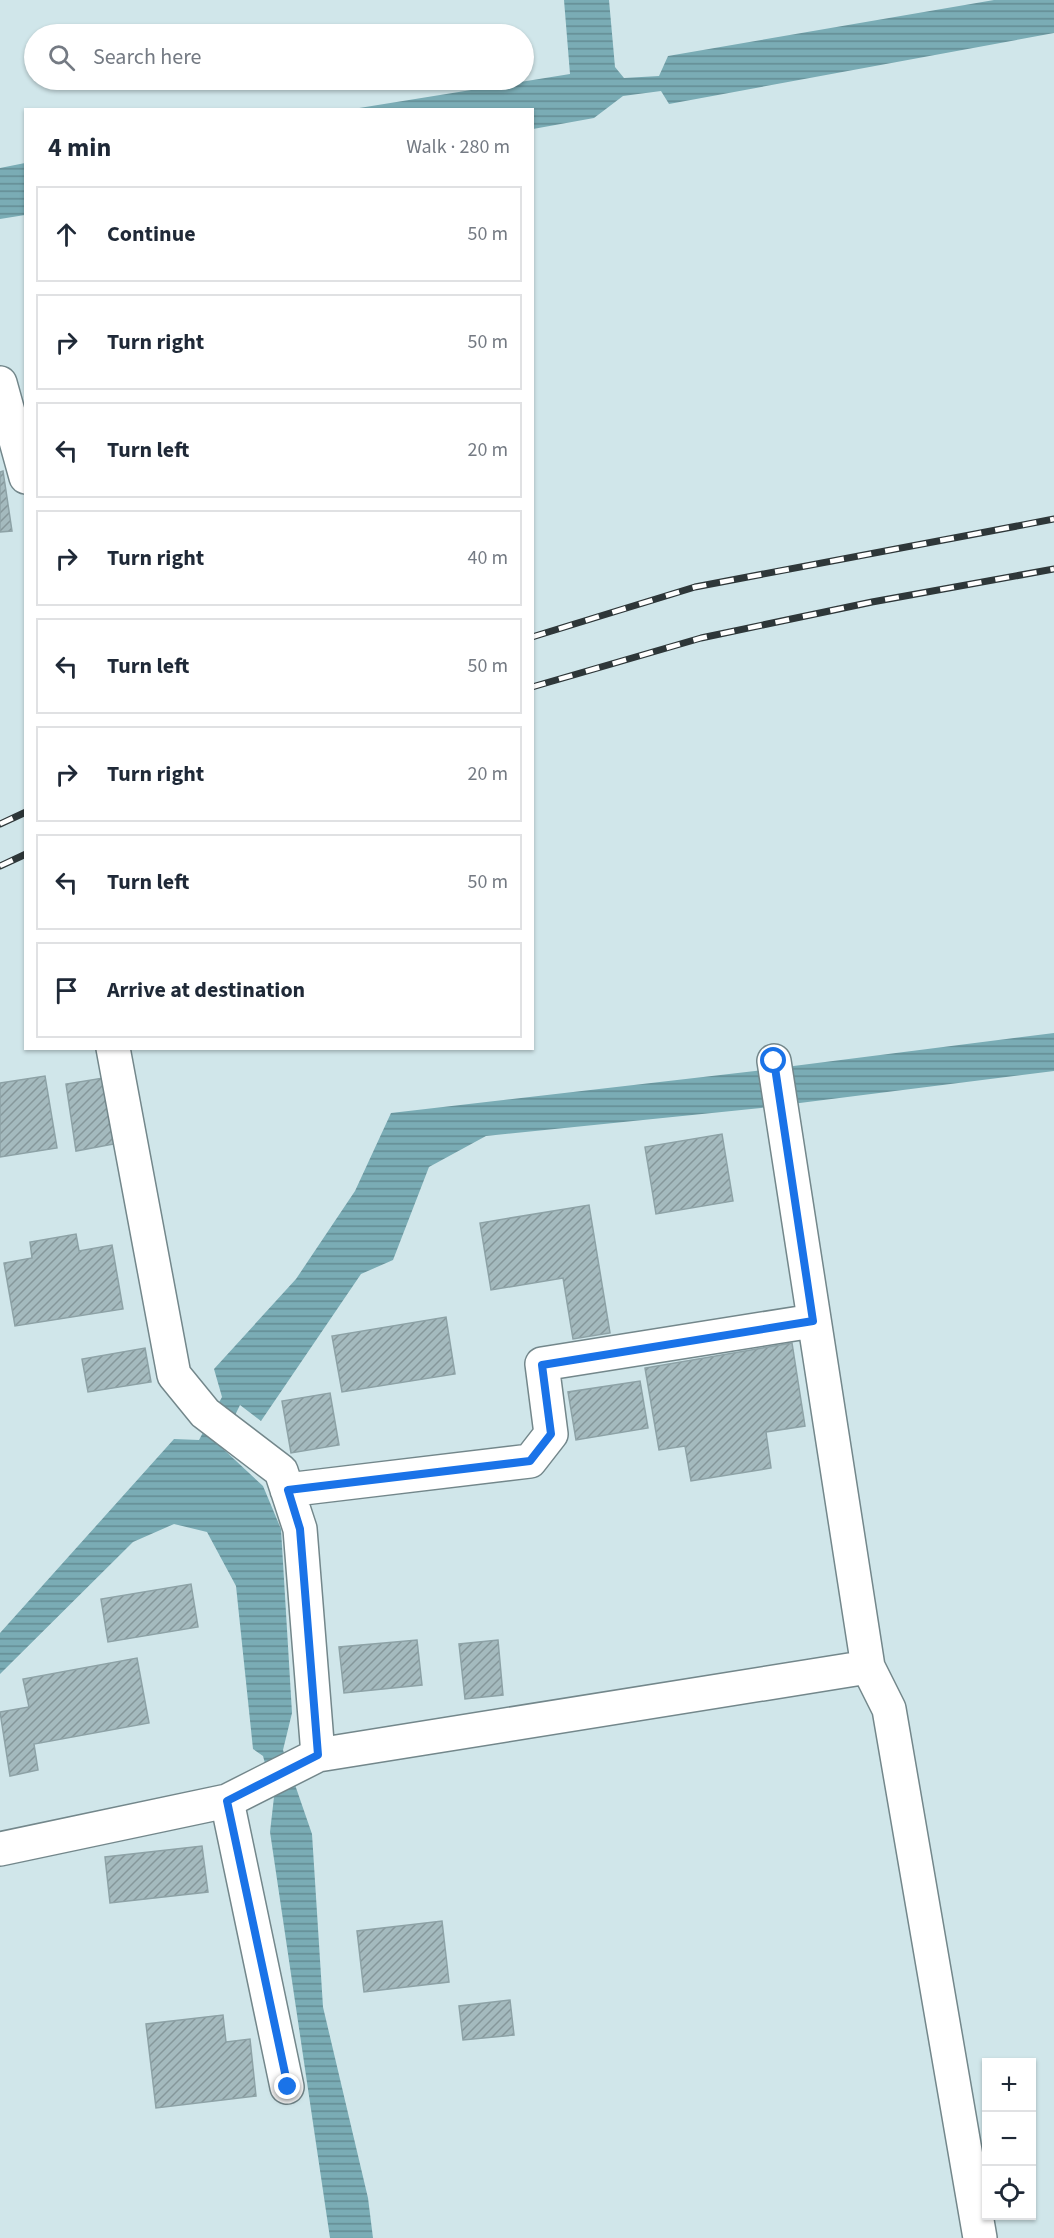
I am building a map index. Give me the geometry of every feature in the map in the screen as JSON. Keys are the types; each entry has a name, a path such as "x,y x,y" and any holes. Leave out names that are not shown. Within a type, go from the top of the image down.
{"street":[{"path":"0,383 24,470"},
{"path":"112,1050 174,1376 205,1413 281,1471 300,1529 310,1759"},
{"path":"774,1061 868,1667 889,1709 980,2238"},
{"path":"288,1490 530,1461 551,1434 542,1365 813,1321"},
{"path":"0,1849 240,1795 310,1759 868,1667"},
{"path":"240,1795 288,2087"}],"water":[{"path":"564,0 609,0 615,67 624,78 659,76 668,56 994,0 1054,0 1054,33 669,104 661,91 623,96 594,118 534,129 534,108 359,108 471,90 534,90 534,80 570,74"},
{"path":"24,163 24,215 0,219 0,168"},
{"path":"1054,1033 1054,1071 761,1108 486,1136 429,1167 393,1260 361,1274 261,1421 240,1405 220,1446 263,1486 281,1529 292,1713 283,1750 312,1834 323,2007 368,2198 373,2238 330,2238 270,1832 274,1797 263,1756 253,1749 236,1586 207,1532 174,1524 133,1542 0,1674 0,1633 174,1439 199,1440 222,1397 214,1369 296,1279 355,1191 391,1113 755,1071"}],"building":[{"path":"3,471 12,531 0,532 0,472"},
{"path":"45,1076 57,1148 0,1157 0,1083"},
{"path":"103,1078 114,1144 76,1151 66,1084"},
{"path":"722,1134 733,1201 656,1214 645,1147"},
{"path":"589,1205 610,1333 573,1339 563,1278 491,1290 480,1223"},
{"path":"76,1234 79,1251 112,1245 123,1309 15,1326 4,1263 32,1258 30,1242"},
{"path":"446,1317 455,1374 342,1392 332,1336"},
{"path":"792,1343 805,1426 766,1432 771,1468 691,1481 685,1446 659,1450 645,1368"},
{"path":"145,1348 151,1382 88,1392 82,1359"},
{"path":"640,1381 648,1428 576,1440 568,1392"},
{"path":"330,1393 339,1445 291,1453 282,1401"},
{"path":"191,1584 198,1627 108,1642 101,1599"},
{"path":"417,1640 422,1685 344,1693 339,1647"},
{"path":"498,1640 503,1695 465,1699 459,1644"},
{"path":"137,1658 149,1723 34,1744 38,1770 10,1776 0,1712 29,1707 23,1679"},
{"path":"202,1846 208,1892 110,1903 105,1857"},
{"path":"442,1921 449,1982 364,1992 357,1931"},
{"path":"510,2000 514,2035 463,2040 459,2006"},
{"path":"223,2015 226,2042 250,2039 256,2096 156,2108 146,2024"}],"railway":[{"path":"534,636 695,587 1054,519"},
{"path":"534,686 701,638 872,602 1054,569"},
{"path":"0,824 24,813"},
{"path":"0,866 24,855"}],"route":[{"path":"288,2087 227,1801 318,1755 300,1529 288,1490 530,1461 551,1434 542,1365 813,1321 774,1061"}]}
